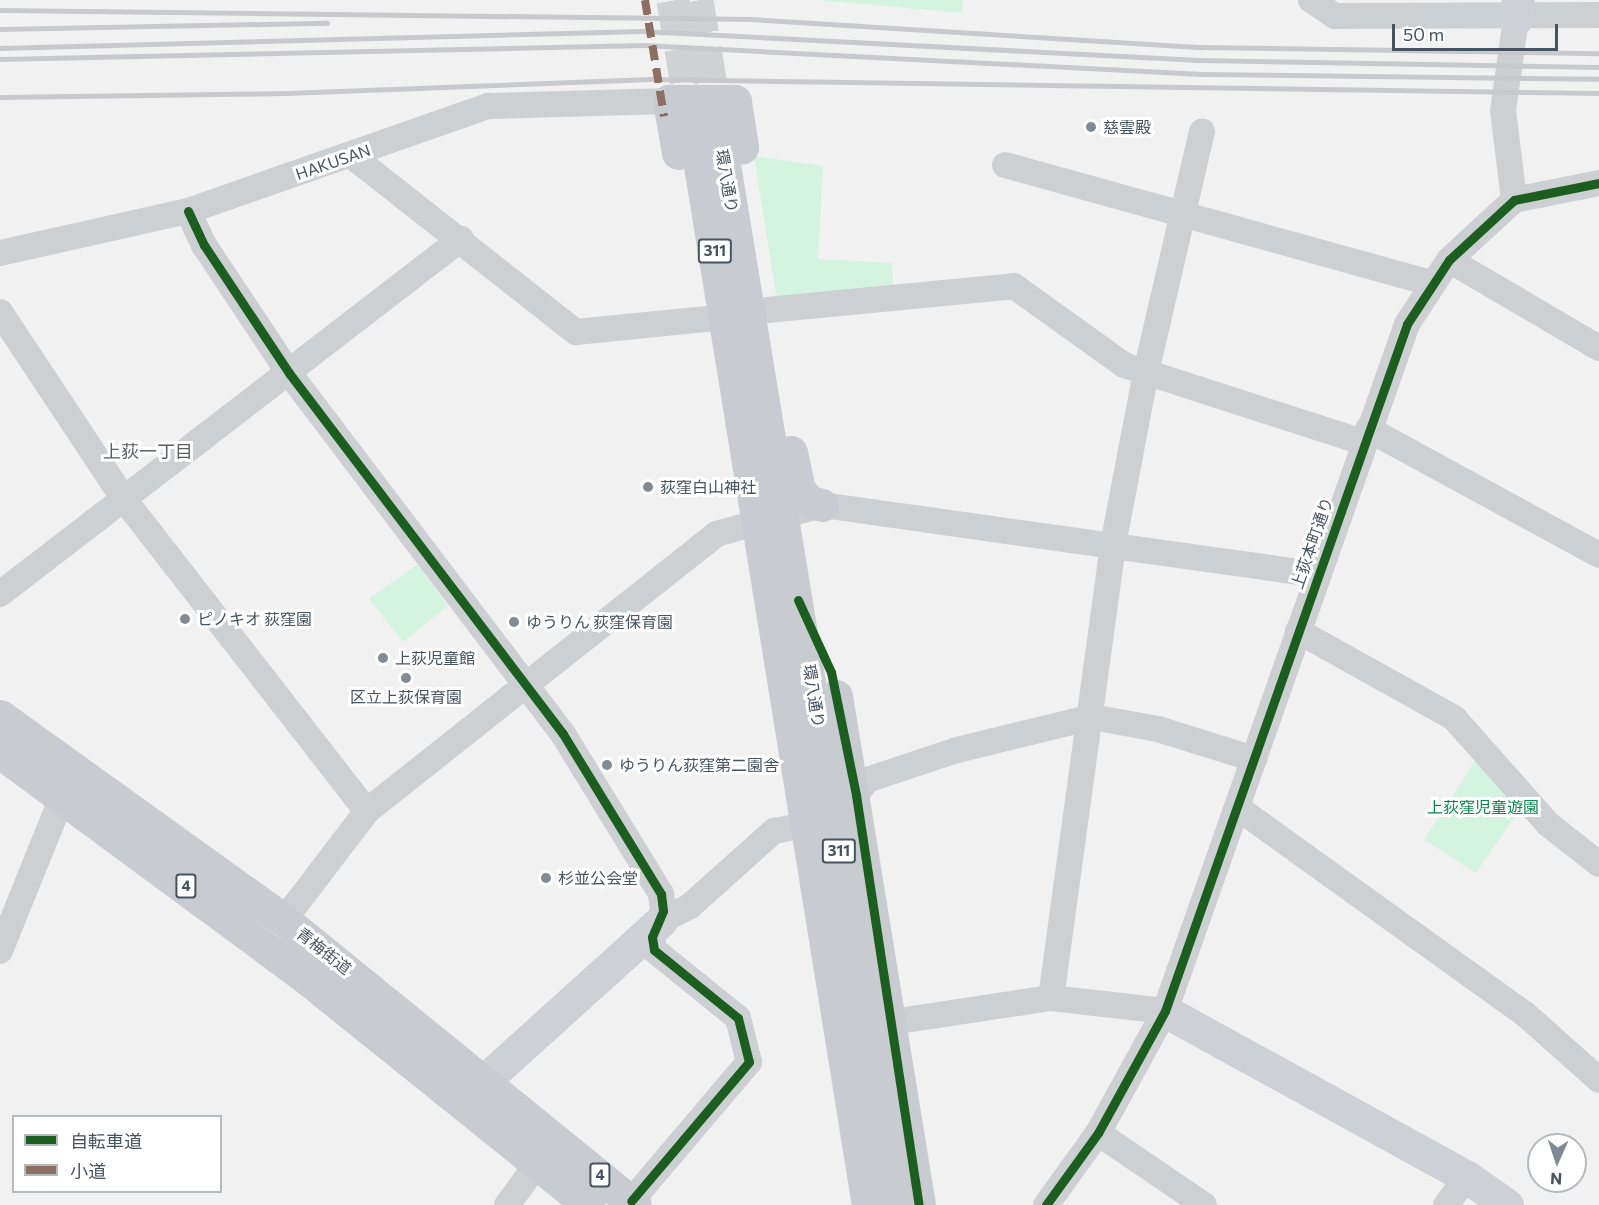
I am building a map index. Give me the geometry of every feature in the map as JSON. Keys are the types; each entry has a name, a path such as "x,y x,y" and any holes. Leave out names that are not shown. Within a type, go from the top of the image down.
{"main road":[{"path":"771,517 737,491 707,319 693,111 735,101 795,477 804,497 822,505"},
{"name":"環八通り","path":"693,111 771,517 791,725 868,1205"},
{"name":"環八通り","path":"771,517 798,600 894,1205"},
{"name":"311","path":"798,600 831,672 856,795 919,1205"},
{"name":"青梅街道","path":"0,716 284,920 486,1079 633,1203"},
{"name":"311","path":"791,725 781,776 846,1205"},
{"name":"青梅街道","path":"0,752 65,798 446,1089 589,1205"}],"street":[{"path":"1311,0 1335,16 1517,9 1599,15"},
{"path":"1517,9 1503,111 1514,200 1599,183"},
{"name":"HAKUSAN","path":"0,253 188,211 352,156 488,106 693,111"},
{"path":"1051,998 1092,717 1113,545 1146,372 1202,131"},
{"path":"352,156 576,332 707,319"},
{"path":"1005,165 1182,216 1431,283"},
{"name":"上荻本町通り","path":"1046,1205 1098,1133 1165,1011 1407,324 1431,283 1449,260 1514,200"},
{"path":"188,211 204,245 289,373 528,681 661,894 661,921 652,938 654,950 738,1018 749,1062 633,1203"},
{"path":"0,594 461,240"},
{"path":"1449,260 1599,348"},
{"path":"767,310 1014,286 1124,364 1366,436 1599,555"},
{"path":"0,312 123,498 367,811"},
{"path":"284,920 367,811 716,534 771,517 822,505 1317,575"},
{"path":"1298,631 1454,718 1548,824 1599,864"},
{"path":"856,795 867,780 1092,717 1158,729 1254,759"},
{"path":"0,951 65,798 67,775 59,758"},
{"path":"1238,808 1525,1014 1599,1080"},
{"path":"446,1089 468,1089 486,1079 661,921 690,906 774,831 789,828"},
{"path":"892,1022 1051,998 1165,1011 1467,1177 1507,1205"},
{"path":"1098,1133 1204,1205"},
{"path":"507,1205 538,1163"},
{"path":"1446,1205 1467,1177"}],"green space":[{"path":"818,0 963,0 962,13"},
{"path":"754,156 823,166 818,259 892,263 893,290 777,300"},
{"path":"418,564 448,606 403,642 369,599"},
{"name":"上荻窪児童遊園","path":"1480,753 1522,806 1476,873 1424,840"}],"tunnel":[{"path":"673,0 692,116"},
{"path":"697,0 716,116"}],"railway":[{"path":"0,10 751,19 1201,47 1599,53"},
{"path":"0,29 327,23"},
{"path":"0,48 642,31 1198,60 1599,67"},
{"path":"0,59 644,45 1201,74 1599,79"},
{"path":"0,97 287,93 651,79 1599,93"}],"marked path":[{"path":"645,0 664,116"}],"cycle path":[{"path":"1046,1205 1098,1133 1165,1011 1407,324 1449,260 1514,200 1599,183"},
{"path":"188,211 204,245 289,373 563,734 661,894 663,911 652,937 654,950 738,1018 749,1062 631,1201"},
{"path":"798,600 831,672 856,795 919,1205"}],"place":[{"name":"慈雲殿","path":"1091,127"},
{"name":"荻窪白山神社","path":"648,487"},
{"name":"ピノキオ 荻窪園","path":"185,619"},
{"name":"ゆうりん 荻窪保育園","path":"514,622"},
{"name":"上荻児童館","path":"383,658"},
{"name":"区立上荻保育園","path":"406,678"},
{"name":"ゆうりん荻窪第二園舎","path":"607,765"},
{"name":"杉並公会堂","path":"546,878"}],"district":[{"name":"上荻一丁目","path":"148,451"}]}
